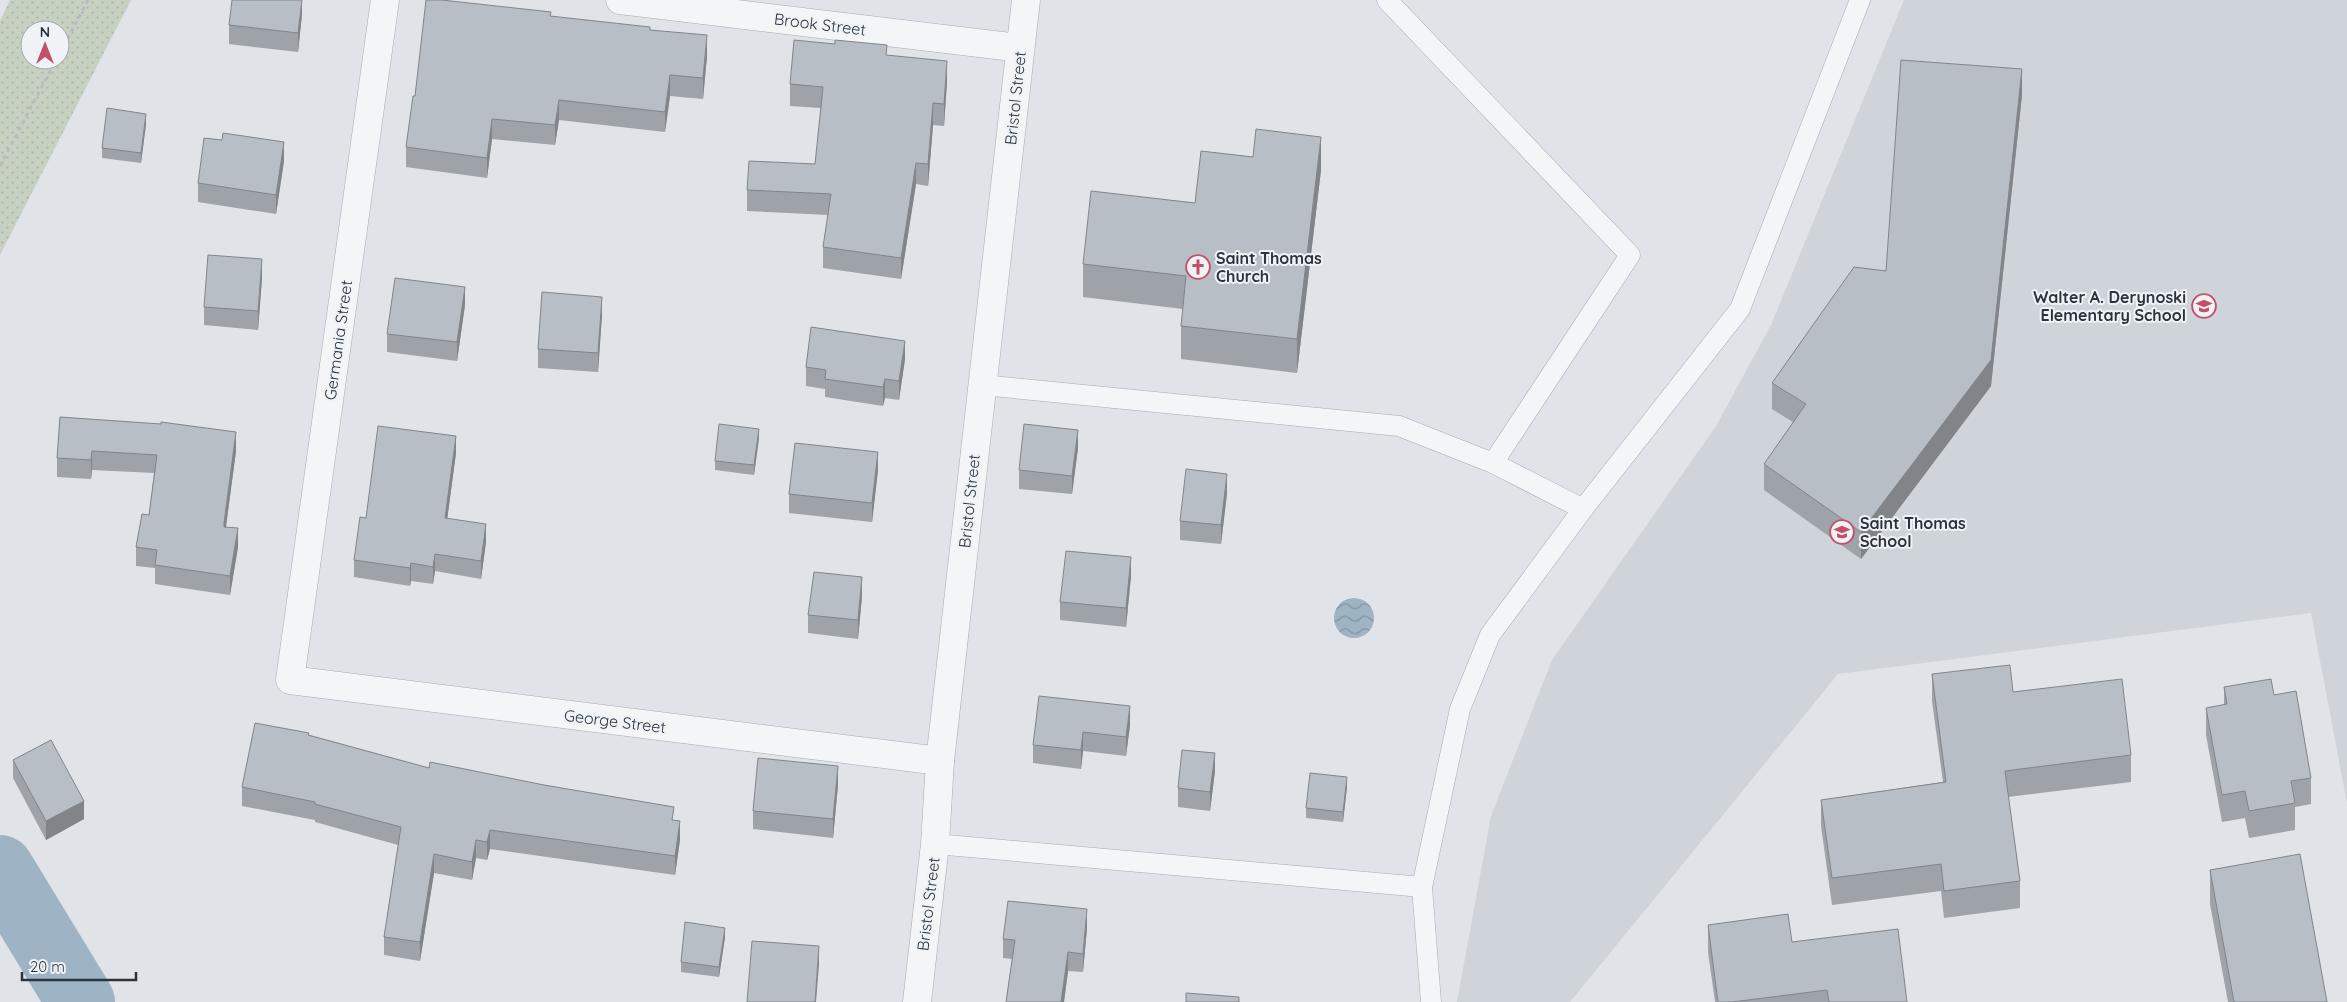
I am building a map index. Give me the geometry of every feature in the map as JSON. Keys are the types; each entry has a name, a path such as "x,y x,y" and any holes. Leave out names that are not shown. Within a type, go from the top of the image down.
{"street":[{"name":"Germania Street","path":"290,680 386,0"},
{"name":"Brook Street","path":"620,0 1020,48"},
{"name":"Bristol Street","path":"917,1002 935,844 940,761 1026,0"},
{"name":"George Street","path":"290,680 940,761"}],"lane":[{"path":"1387,0 1630,255 1493,463"},
{"path":"1431,1002 1422,887 1460,709 1490,635 1583,509 1740,309 1860,0"},
{"path":"982,385 1399,426 1493,463 1583,509"},
{"path":"935,844 1422,887"}],"path":[{"path":"70,34 88,0"},
{"path":"0,166 51,70"}],"shaded area":[{"name":"Saint Thomas School","path":"1904,0 2347,0 2347,803 2311,613 1838,674 1570,1002 1457,1002 1491,816 1552,660 1716,426 1771,325"}],"green space":[{"path":"10,0 131,0 0,255 0,21"}],"water":[{"path":"1358,598 1365,601 1371,607 1374,618 1373,626 1365,635 1358,638 1350,638 1343,635 1335,626 1334,614 1337,607 1346,599"}],"building":[{"path":"232,0 302,0 298,33 229,25"},
{"path":"426,0 442,0 551,12 550,16 650,27 650,30 707,35 703,78 670,75 665,112 559,100 555,125 492,119 487,158 406,147 413,96 415,96"},
{"path":"794,40 835,44 835,40 887,45 886,55 947,61 944,104 933,103 928,164 916,163 901,258 823,247 831,194 747,190 749,161 815,164 823,87 790,84"},
{"path":"1901,60 2022,69 1991,360 1861,532 1764,464 1806,404 1772,383 1854,267 1886,271"},
{"path":"107,108 146,114 141,153 102,148"},
{"name":"Saint Thomas Church","path":"1256,129 1321,137 1297,339 1181,326 1186,276 1083,264 1091,191 1195,203 1201,151 1253,157"},
{"path":"223,133 284,142 276,195 198,183 204,138 222,140"},
{"path":"208,255 262,259 258,311 204,307"},
{"path":"395,278 465,287 457,342 387,334"},
{"path":"542,292 602,297 598,353 538,349"},
{"path":"811,327 905,341 899,381 885,379 883,387 825,379 826,370 806,367"},
{"path":"60,417 161,424 161,422 236,432 224,523 224,527 238,528 230,576 155,565 157,550 136,547 142,514 149,515 157,455 92,451 91,460 57,458"},
{"path":"719,424 759,429 754,465 715,461"},
{"path":"1024,424 1078,430 1072,476 1019,470"},
{"path":"378,426 456,436 445,518 486,524 481,561 435,554 433,567 411,563 410,568 354,560 360,517 366,518"},
{"path":"795,443 878,452 872,503 789,494"},
{"path":"1186,469 1227,474 1221,525 1180,521"},
{"path":"1066,551 1131,557 1126,608 1060,602"},
{"path":"814,572 862,577 858,620 808,615"},
{"path":"2010,665 2013,692 2122,679 2131,755 2005,771 2020,881 1944,891 1941,864 1832,878 1821,800 1946,782 1932,674"},
{"path":"2271,679 2274,695 2296,691 2311,778 2291,781 2295,803 2249,811 2245,791 2222,795 2206,708 2227,704 2224,687"},
{"path":"1039,696 1130,706 1126,737 1083,732 1081,750 1033,745"},
{"path":"255,723 309,733 308,735 429,768 430,762 544,785 674,807 672,820 680,821 675,856 490,830 487,842 476,840 472,862 434,854 420,942 384,937 401,827 315,804 315,802 242,787"},
{"path":"51,740 84,801 46,821 13,760"},
{"path":"1182,750 1215,753 1210,792 1178,788"},
{"path":"758,758 838,766 833,819 753,811"},
{"path":"1310,773 1347,777 1343,812 1306,808"},
{"path":"2300,854 2327,1002 2234,1002 2210,870"},
{"path":"1008,901 1087,909 1083,954 1068,952 1061,1002 1006,1002 1015,940 1003,939"},
{"path":"1788,914 1792,942 1898,929 1907,1002 1829,1002 1827,990 1732,1002 1718,1002 1708,925"},
{"path":"685,922 725,928 719,967 681,962"},
{"path":"752,941 819,946 815,1002 747,1002"},
{"path":"1186,993 1239,997 1239,1002 1186,1002"}],"waterway":[{"path":"0,869 81,1002"}],"place":[{"name":"Saint Thomas Church","path":"1198,267"},
{"name":"Walter A. Derynoski Elementary School","path":"2204,306"},
{"name":"Saint Thomas School","path":"1842,532"}]}
